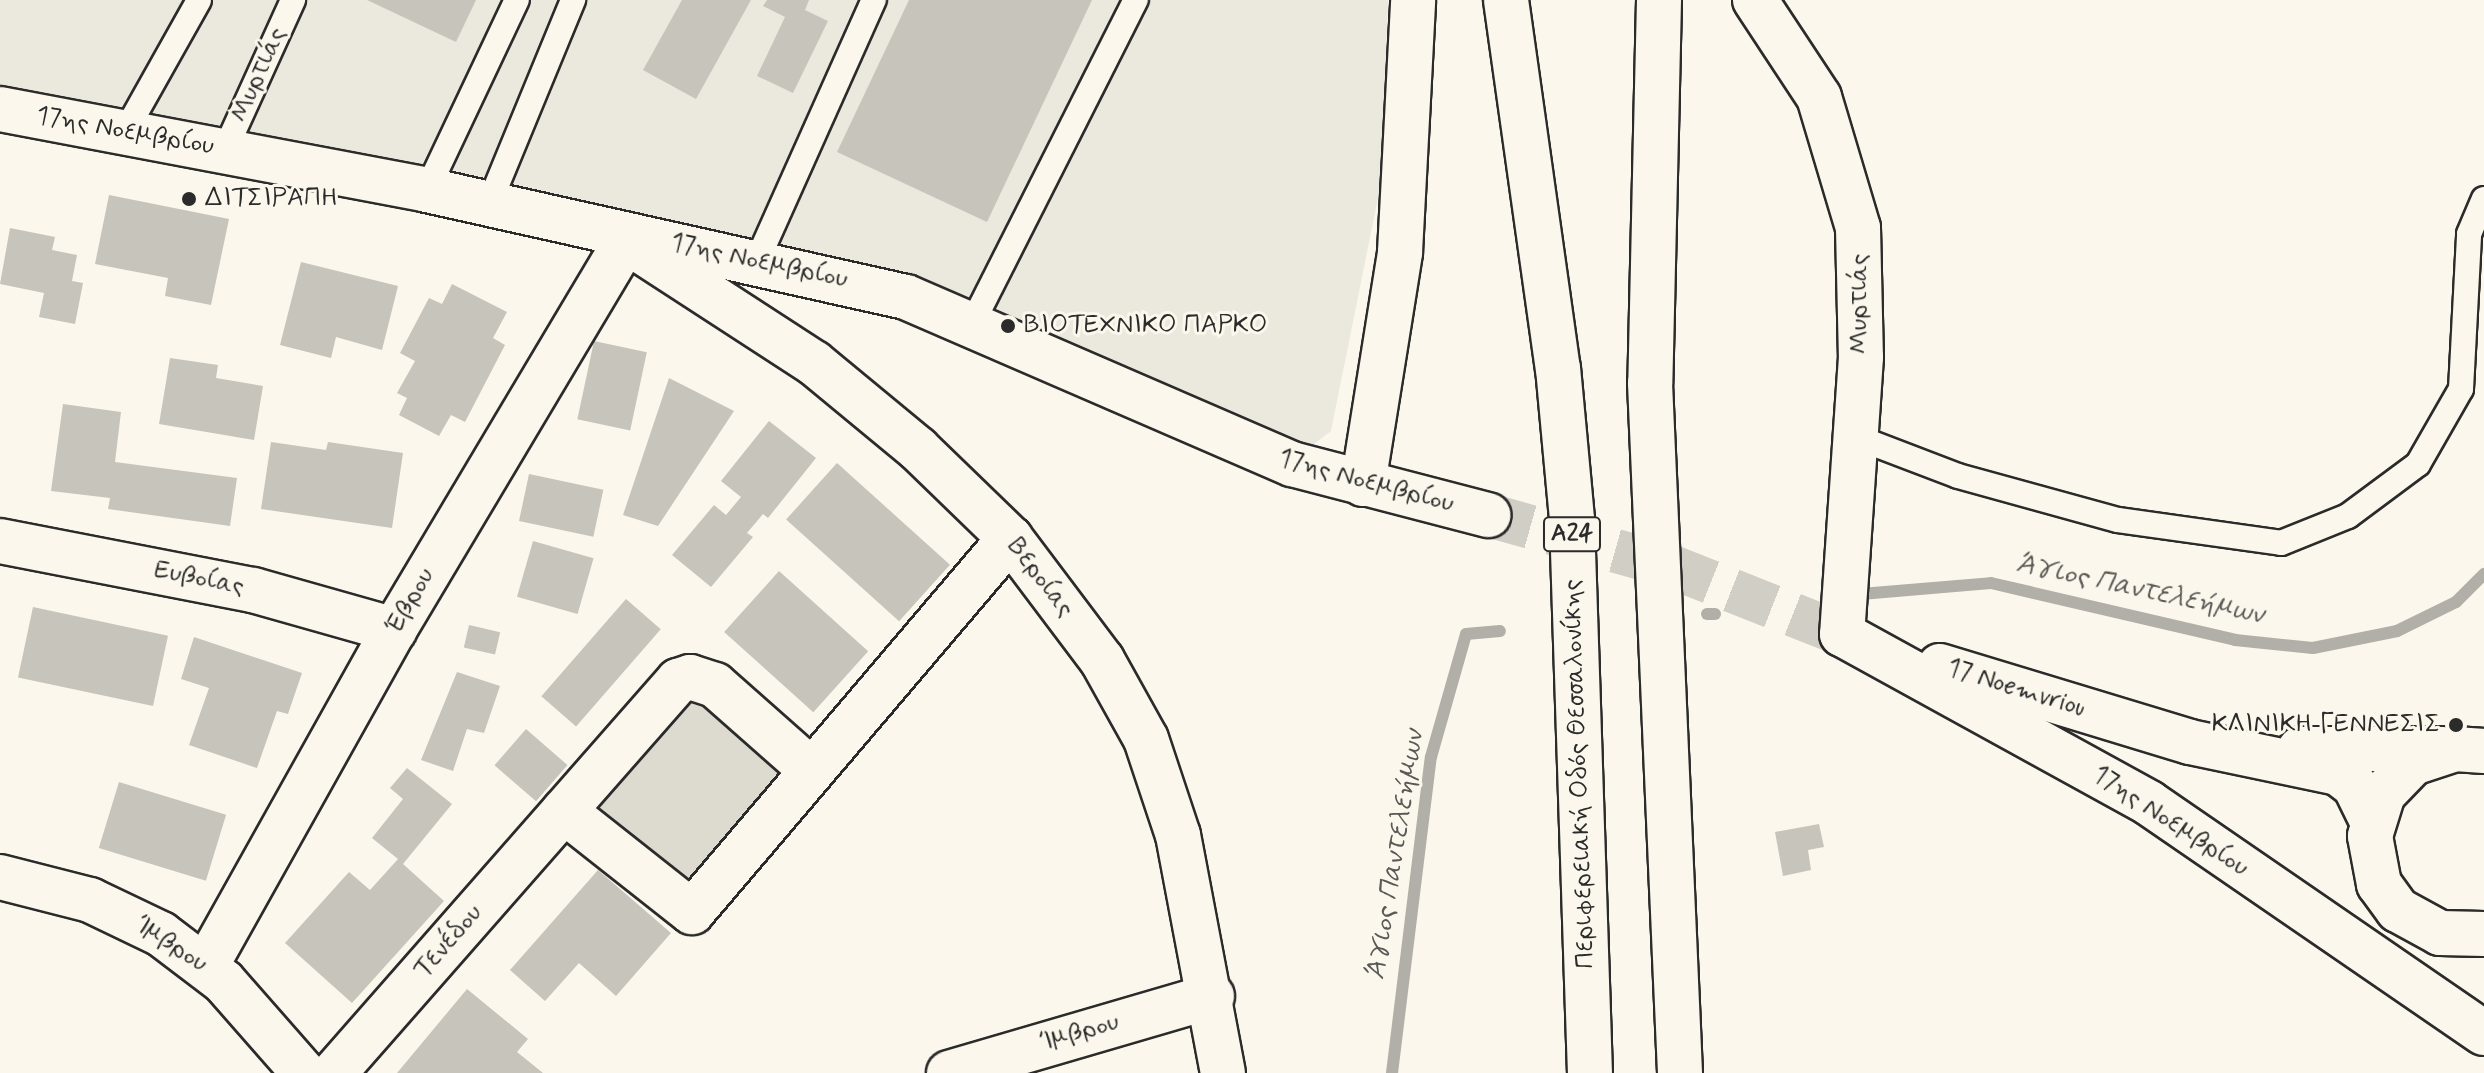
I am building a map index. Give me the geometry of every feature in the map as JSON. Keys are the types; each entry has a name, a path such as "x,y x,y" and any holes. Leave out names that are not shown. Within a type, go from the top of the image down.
{"main road":[{"path":"1363,484 1400,252 1413,0"},
{"name":"Περιφερειακή Οδός Θεσσαλονίκης","path":"1506,0 1558,368 1572,520 1590,1073"},
{"path":"1659,0 1650,383 1680,1073"},
{"name":"Μυρτιάς","path":"1773,8 1819,97 1853,199 1863,274 1856,437 1842,634"},
{"name":"17ης Νοεμβρίου","path":"0,109 427,190 757,261 906,297 973,322 1246,446 1363,484 1488,515"},
{"name":"Βεροίας","path":"626,241 814,363 1010,538 1102,660 1146,739 1178,835 1212,996 1223,1073"},
{"name":"Έβρου","path":"206,966 394,630 626,241"},
{"path":"564,811 692,912 1010,538"},
{"name":"Ευβοίας","path":"0,541 253,590 394,630"},
{"name":"17ης Νοεμβρίου","path":"1842,634 2149,803 2484,1033"},
{"name":"17 Noemvriou","path":"1842,634 2190,742"},
{"name":"Τενέδου","path":"334,1073 668,689 690,677 715,685 811,770"},
{"path":"2190,742 2470,750"},
{"path":"2190,742 2338,773 2358,790 2372,821 2373,869 2398,910 2440,933 2484,934"},
{"path":"2372,821 2402,772 2426,756 2470,750"},
{"name":"Ίμβρου","path":"0,877 110,908 206,966 304,1073"},
{"name":"Ίμβρου","path":"949,1073 1212,996"}],"lane":[{"path":"125,132 199,0"},
{"name":"Μυρτιάς","path":"225,150 293,0"},
{"path":"427,190 517,0"},
{"path":"489,204 573,0"},
{"path":"757,261 874,0"},
{"path":"973,322 1136,0"},
{"path":"1856,437 1958,476 2118,520 2281,543 2348,516 2418,464 2461,389 2469,234 2484,199"}],"shaded area":[{"path":"0,0 1388,0 1382,178 1331,431 1313,445 1261,436 1002,319 0,97"},
{"path":"691,687 790,770 688,891 589,808"}],"building":[{"path":"367,0 476,0 456,42"},
{"path":"682,0 751,0 696,99 643,70"},
{"path":"767,0 809,0 805,10 828,21 793,93 757,76 785,17 763,6"},
{"path":"909,0 1092,0 987,222 837,152"},
{"path":"109,195 229,219 211,305 165,296 168,278 95,264"},
{"path":"10,228 55,237 52,250 77,255 72,281 83,283 75,324 39,317 44,293 0,284"},
{"path":"301,262 398,286 382,350 336,337 331,358 280,345"},
{"path":"452,284 507,312 493,338 505,345 465,422 451,415 439,436 399,415 407,398 397,393 415,361 400,353 429,298 442,304"},
{"path":"594,341 647,352 630,430 577,419"},
{"path":"170,358 218,365 216,378 263,386 254,440 159,424"},
{"path":"669,378 734,411 658,526 623,515"},
{"path":"63,404 121,412 115,462 237,478 230,526 108,509 110,498 51,491"},
{"path":"769,421 816,458 768,518 763,514 747,533 753,537 711,587 672,555 714,505 726,515 741,497 721,481"},
{"path":"271,442 326,450 328,442 403,453 392,528 261,509"},
{"path":"837,463 950,565 899,621 786,519"},
{"path":"529,474 603,490 593,537 519,521"},
{"path":"533,541 594,558 578,614 517,597"},
{"path":"779,571 868,651 813,712 724,632"},
{"path":"626,599 661,629 576,727 541,696"},
{"path":"33,607 168,636 153,706 18,677"},
{"path":"469,625 500,632 495,655 464,647"},
{"path":"194,637 302,673 288,714 277,711 257,768 189,745 209,688 181,679"},
{"path":"457,672 500,686 484,733 467,729 453,771 421,760"},
{"path":"526,729 568,765 536,801 495,765"},
{"path":"407,768 452,804 403,864 444,901 352,1003 285,943 349,872 370,890 398,859 372,838 403,799 390,788"},
{"path":"119,782 226,815 206,881 99,848"},
{"path":"1819,824 1824,847 1808,850 1811,870 1783,876 1775,832"},
{"path":"598,870 671,933 616,996 579,963 545,1001 510,970"},
{"path":"467,989 528,1039 517,1052 543,1073 397,1073"}],"waterway":[{"name":"Άγιος Παντελεήμων","path":"1861,594 1991,583 2235,640 2313,648 2397,631 2456,602 2484,574"},
{"name":"Άγιος Παντελεήμων","path":"1707,614 1715,614"},
{"name":"Άγιος Παντελεήμων","path":"1392,1073 1431,757 1466,634 1500,631"}],"tunnel":[{"path":"1488,515 1670,566 1842,634"}],"place":[{"name":"ΔΙΤΣΙΡΑΠΗ","path":"189,199"},
{"name":"ΒΙΟΤΕΧΝΙΚΟ ΠΑΡΚΟ","path":"1008,326"},
{"name":"ΚΛΙΝΙΚΗ ΓΕΝΝΕΣΙΣ","path":"2456,725"}]}
